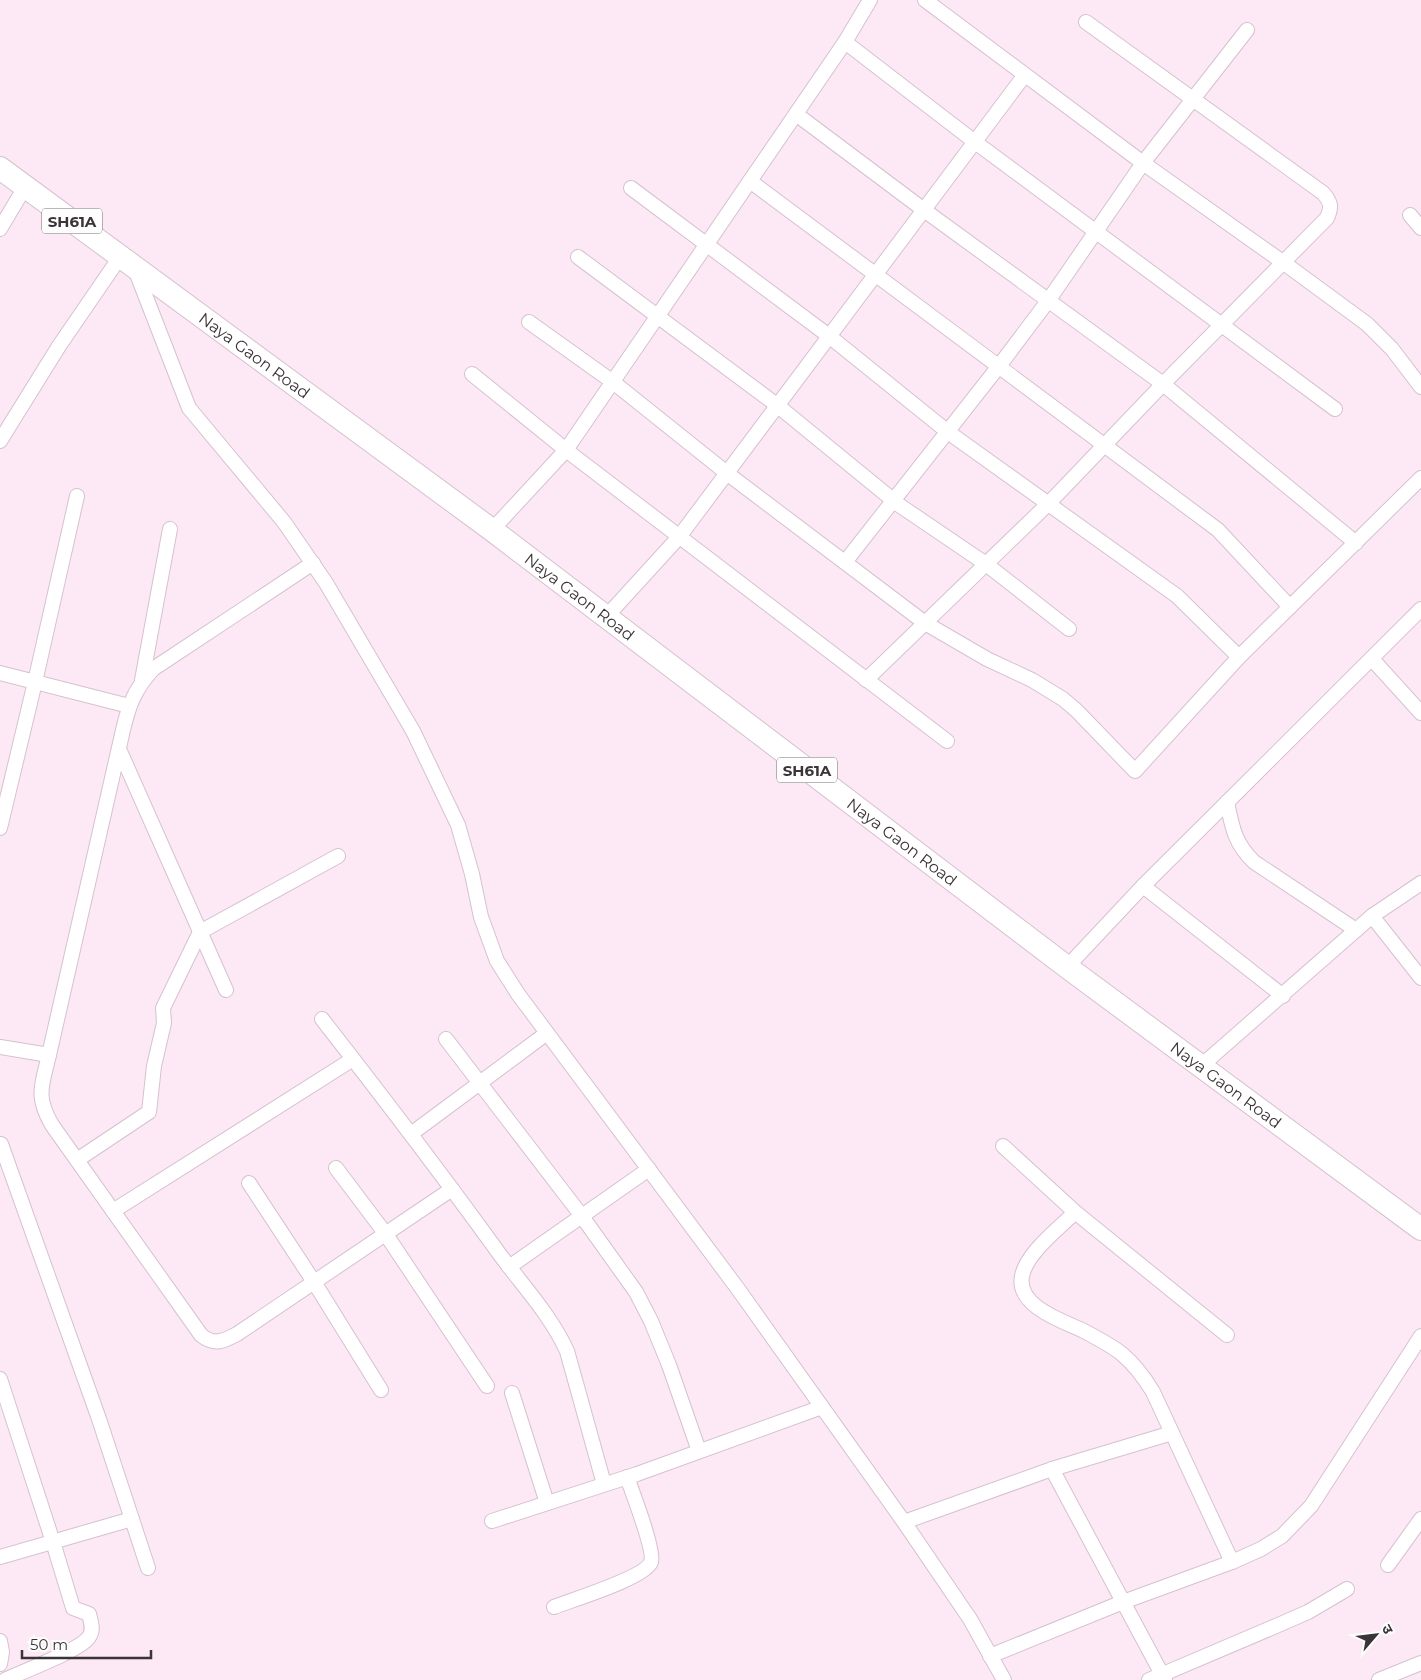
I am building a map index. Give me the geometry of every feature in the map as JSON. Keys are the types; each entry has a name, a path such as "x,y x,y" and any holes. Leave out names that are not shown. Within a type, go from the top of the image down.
{"main road":[{"name":"SH61A","path":"0,168 133,267"},
{"name":"Naya Gaon Road","path":"133,267 492,530 1067,966 1421,1230"}],"street":[{"path":"492,530 566,450 846,42 870,0"},
{"path":"925,0 1024,76 1284,263 1380,335 1421,387"},
{"path":"866,680 1049,503 1163,384 1284,263 1327,218 1332,209 1330,201 1323,193 1086,22"},
{"path":"845,562 1048,301 1143,163 1246,30"},
{"path":"846,42 975,142 1335,409"},
{"path":"606,617 679,537 728,474 1024,76"},
{"path":"796,114 1163,384 1356,543"},
{"path":"750,181 1218,530 1290,607"},
{"path":"0,229 25,186"},
{"path":"631,188 829,336 948,432 1177,596 1239,658"},
{"path":"1410,215 1421,228"},
{"path":"578,257 778,406 893,501 986,564 1069,629"},
{"path":"0,441 59,346 133,267 190,408 284,522 326,583 413,731 458,825 472,874 481,917 497,961 518,994 738,1289 904,1522 970,1619 1004,1680"},
{"path":"529,322 613,382 728,474 925,622 980,655 1032,680 1063,699 1135,771 1239,658 1421,479"},
{"path":"472,374 566,450 947,741"},
{"path":"0,828 36,682 77,496"},
{"path":"142,680 170,529"},
{"path":"312,563 170,656 142,680 134,693 118,749 42,1086 41,1101 43,1110 201,1334 207,1340 215,1342 237,1334 452,1189"},
{"path":"1067,966 1143,886 1421,609"},
{"path":"1372,659 1421,713"},
{"path":"0,673 129,706"},
{"path":"118,749 226,990"},
{"path":"1227,802 1233,830 1244,852 1254,862 1356,930"},
{"path":"77,1160 149,1112 154,1066 164,1024 163,1008 200,932 338,856"},
{"path":"1201,1066 1372,916 1421,883"},
{"path":"1143,886 1283,996"},
{"path":"1372,916 1421,978"},
{"path":"322,1019 558,1330 567,1351 604,1484"},
{"path":"411,1134 547,1033"},
{"path":"446,1039 581,1215 631,1284 644,1306 669,1365 699,1451"},
{"path":"0,1047 49,1055"},
{"path":"113,1211 353,1059"},
{"path":"1,1144 99,1419 148,1568"},
{"path":"1003,1146 1075,1212 1227,1336"},
{"path":"336,1168 385,1233 487,1386"},
{"path":"509,1266 649,1170"},
{"path":"249,1183 314,1282 381,1390"},
{"path":"1075,1212 1032,1255 1022,1276 1025,1292 1036,1307 1046,1314 1084,1331 1120,1353 1138,1369 1153,1392 1232,1562"},
{"path":"990,1656 1124,1602 1232,1562 1261,1549 1282,1536 1311,1506 1421,1336"},
{"path":"0,1379 73,1608 89,1614 92,1628 89,1638 76,1648 6,1680"},
{"path":"512,1394 547,1503"},
{"path":"492,1520 627,1477 822,1407"},
{"path":"904,1522 1052,1469 1172,1433"},
{"path":"1052,1469 1124,1602 1159,1678 1292,1619 1347,1589"},
{"path":"554,1607 629,1579 644,1570 651,1562 648,1539 627,1477"},
{"path":"0,1558 132,1519"},
{"path":"1388,1565 1421,1519"},
{"path":"0,1641 2,1652 0,1664"},
{"path":"1379,1680 1421,1663"}]}
